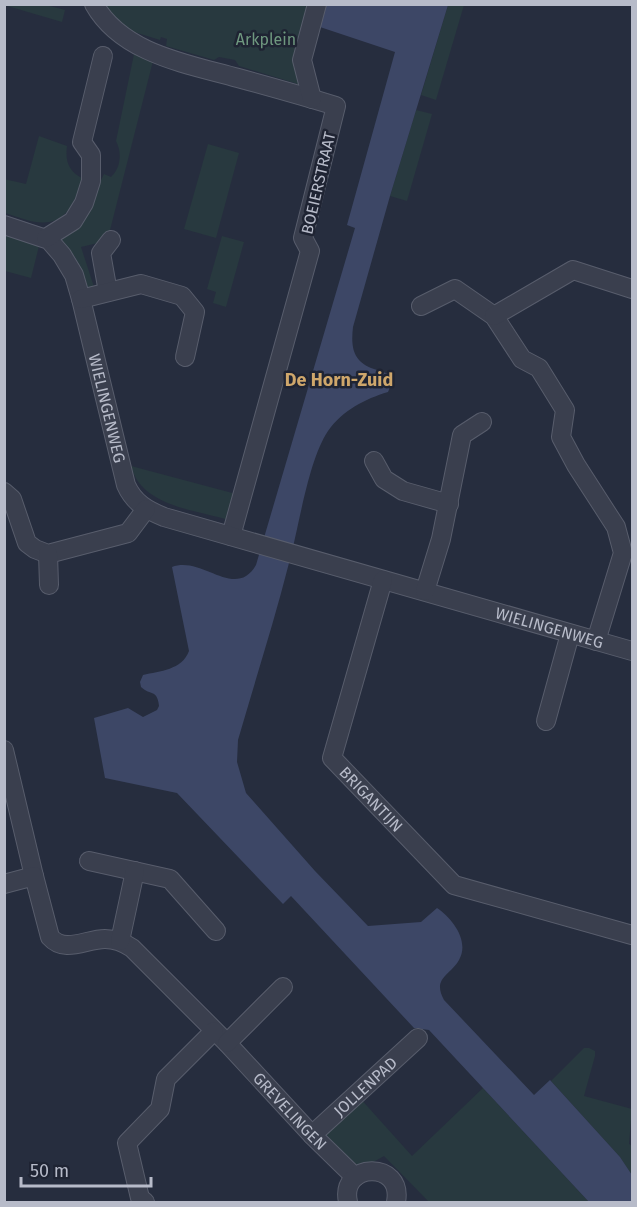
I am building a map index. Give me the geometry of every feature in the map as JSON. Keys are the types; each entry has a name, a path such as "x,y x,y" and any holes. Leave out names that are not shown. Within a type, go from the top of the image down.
{"street":[{"path":"94,4 108,23 129,40 162,57 312,99 303,60 317,4"},
{"path":"4,225 46,238 78,216 89,190 91,155 82,142 104,56"},
{"name":"BOEIERSTRAAT","path":"231,536 310,251 303,238 336,106 312,99"},
{"name":"WIELINGENWEG","path":"46,238 62,255 74,276 126,485 133,498 146,509 164,517 294,555 633,651"},
{"path":"108,292 101,254 111,240"},
{"path":"494,316 573,270 633,289"},
{"path":"81,299 141,284 182,296 195,312 185,357"},
{"path":"421,306 455,289 494,316 522,359 539,368 565,410 561,437 576,465 616,527 622,553 596,641"},
{"path":"425,591 449,504 462,435 482,422"},
{"path":"374,461 384,479 403,491 449,504"},
{"path":"4,492 12,499 27,543 48,554 128,533 146,509"},
{"path":"48,554 49,585"},
{"name":"BRIGANTIJN","path":"382,580 332,758 454,885 633,935"},
{"path":"546,721 570,634"},
{"path":"4,750 34,876 50,937 54,942 67,946 106,939 120,941 135,871"},
{"path":"89,861 170,879 216,931"},
{"path":"4,884 34,876"},
{"name":"GREVELINGEN","path":"120,941 132,948 355,1177"},
{"path":"145,1203 140,1198 128,1143 160,1109 166,1079 283,987"},
{"name":"JOLLENPAD","path":"312,1135 418,1038"},
{"path":"348,1203 347,1191 355,1177 369,1171 384,1174 394,1185 397,1192 396,1203"}],"green space":[{"path":"4,5 46,5 65,10 62,22"},
{"name":"Arkplein","path":"101,5 305,5 309,14 301,85 239,66 235,60 219,57 214,60 166,46 167,39 161,37 160,40 131,31"},
{"path":"448,5 464,5 436,100 421,95"},
{"path":"134,54 153,61 108,238 81,247 94,287 89,289 75,257 62,240 96,190 104,174 111,177 119,165 120,155 116,141"},
{"path":"416,110 432,114 407,201 390,196"},
{"path":"39,136 67,146 69,166 84,179 72,205 65,214 49,222 32,221 5,213 4,179 26,184"},
{"path":"208,144 239,153 216,238 184,229"},
{"path":"4,234 39,246 31,278 5,271"},
{"path":"222,236 244,242 226,307 213,303 216,292 207,289"},
{"path":"131,466 236,494 229,520 186,509 157,498 137,479"},
{"path":"584,1048 595,1051 595,1056 584,1096 632,1109 629,1144 632,1146 632,1175 620,1157 551,1081"},
{"path":"483,1088 589,1202 429,1202 384,1156 368,1165 359,1166 348,1158 323,1131 359,1097 412,1156"}],"water":[{"path":"326,5 448,5 353,327 354,351 360,361 394,378 388,392 363,402 340,417 321,444 310,476 283,585 238,740 237,762 246,793 315,871 368,926 421,922 437,908 448,918 461,938 462,953 441,982 441,993 444,1000 534,1095 550,1080 620,1157 632,1175 632,1202 589,1202 429,1030 414,1028 291,896 283,904 177,793 105,778 94,718 128,708 143,717 157,710 159,706 157,697 141,687 140,682 143,675 176,666 189,651 172,567 183,565 195,567 238,579 248,575 256,565 355,228 347,225 395,52 320,27"}],"district":[{"name":"De Horn-Zuid","path":"339,380"}]}
